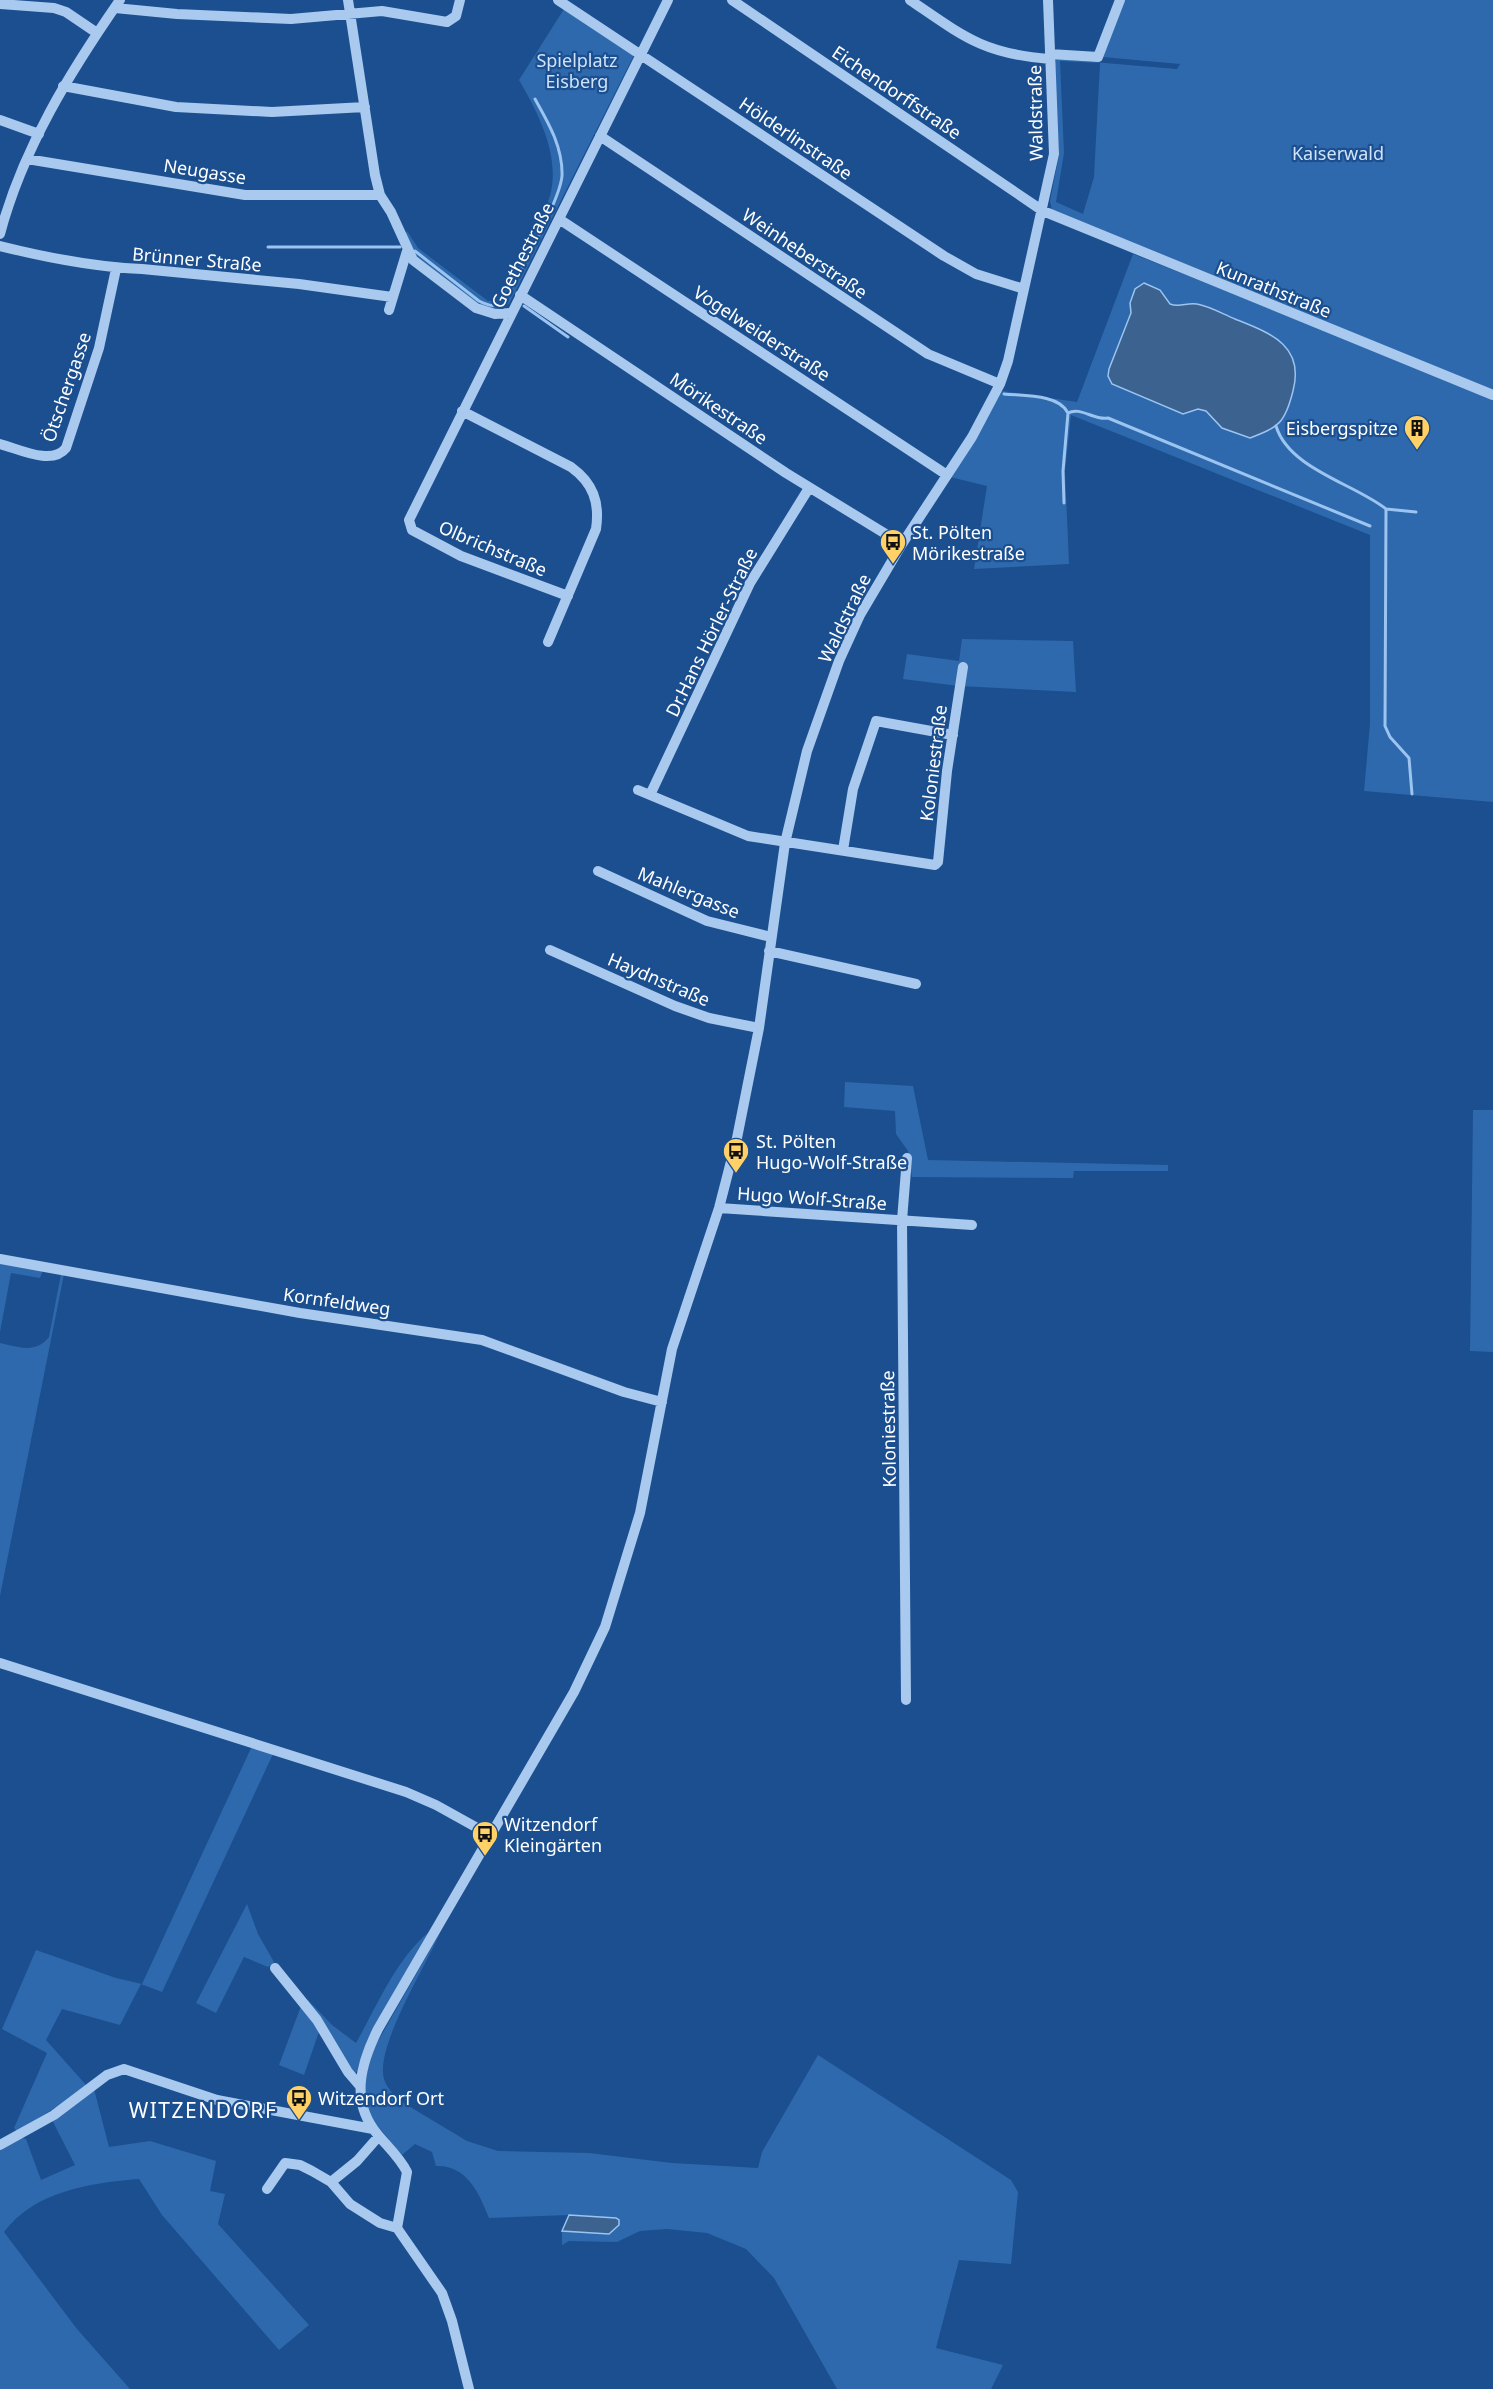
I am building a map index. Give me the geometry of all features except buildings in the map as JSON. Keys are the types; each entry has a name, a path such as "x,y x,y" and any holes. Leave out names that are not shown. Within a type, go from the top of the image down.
{"street":[{"path":"348,0 380,195 396,221 407,250 422,268 476,308 495,314 511,313"},
{"path":"1,226 27,159 63,86 118,4 177,14 291,19 382,11 440,22 453,20 460,0"},
{"name":"Hölderlinstraße","path":"558,0 944,256 976,274 1024,289"},
{"name":"Goethestraße","path":"408,526 462,411 668,0"},
{"name":"Eichendorffstraße","path":"732,0 1043,211"},
{"path":"910,0 968,39 991,50 1017,56 1098,57 1120,0"},
{"name":"Waldstraße","path":"360,2086 364,2061 378,2030 581,1678 605,1628 640,1513 672,1349 719,1208 737,1138 759,1028 785,843 807,751 839,661 864,608 902,544 972,437 1000,384 1008,361 1054,154 1048,0"},
{"path":"0,4 54,8 66,12 98,33"},
{"path":"63,86 176,107 272,112 365,107"},
{"path":"0,120 39,134"},
{"name":"Weinheberstraße","path":"600,136 928,354 1000,384"},
{"name":"Neugasse","path":"27,159 245,195 380,195"},
{"name":"Kunrathstraße","path":"1043,211 1493,395"},
{"name":"Vogelweiderstraße","path":"559,219 947,475"},
{"name":"Brünner Straße","path":"0,246 69,263 299,284 392,297"},
{"path":"389,310 407,250"},
{"name":"Ötschergasse","path":"0,444 49,457 61,454 66,448 99,348 116,269"},
{"name":"Mörikestraße","path":"520,295 809,488 902,544"},
{"path":"462,411 570,467 583,476 592,488 598,515 596,529 548,642"},
{"name":"Dr.Hans Hörler-Straße","path":"650,795 750,583 809,488"},
{"name":"Olbrichstraße","path":"408,526 461,556 568,596"},
{"name":"Koloniestraße","path":"843,850 935,865 938,862 963,667"},
{"path":"638,790 729,830 785,843 804,843 843,850 853,789 876,721 953,735"},
{"name":"Mahlergasse","path":"597,871 707,921 771,937"},
{"name":"Haydnstraße","path":"550,950 675,1006 709,1018 759,1028"},
{"path":"769,951 916,984"},
{"name":"Koloniestraße","path":"906,1701 902,1220 907,1158"},
{"name":"Hugo Wolf-Straße","path":"719,1208 972,1225"},
{"name":"Kornfeldweg","path":"0,1259 300,1313 473,1338 624,1392 662,1402"},
{"path":"0,1663 406,1792 436,1805 490,1835"},
{"path":"275,1968 317,2020 360,2086 363,2108 376,2132 407,2172 397,2228"},
{"path":"0,2145 54,2115 107,2075 124,2069 217,2100 376,2132"},
{"path":"331,2182 357,2161 376,2132"},
{"path":"267,2189 281,2167 290,2163 312,2171 331,2182 350,2204 380,2223 397,2228 436,2283 444,2300 469,2389"}],"green space":[{"name":"Kaiserwald","path":"1124,0 1493,0 1493,391 1052,210 1050,201 1059,155 1054,64 1057,59 1177,69 1180,64 1103,57","holes":["1060,61 1100,63 1094,177 1083,214 1056,202 1064,153"]},
{"name":"Spielplatz Eisberg","path":"564,9 634,55 509,304 500,309 485,310 416,258 405,235 407,231 418,248 488,301 496,301 501,295 539,223 549,199 552,184 553,168 546,137 534,107 519,80"},
{"path":"1133,254 1493,397 1493,802 1364,791 1370,724 1370,535 1071,415 1065,471 1069,564 974,569 987,486 950,477 976,439 1002,391 1077,402"},
{"path":"962,639 1073,641 1076,692 959,686 903,679 907,654 959,661"},
{"path":"845,1082 913,1086 928,1160 1168,1165 1168,1171 1074,1171 1073,1178 912,1177 908,1151 896,1134 895,1111 844,1107"},
{"path":"1473,1110 1493,1110 1493,1352 1470,1351"},
{"path":"0,1262 43,1270 40,1278 11,1273 0,1332"},
{"path":"61,1274 64,1274 0,1596 0,1343 27,1348 39,1346 49,1337"},
{"path":"252,1746 273,1754 162,1992 141,1984 120,2025 62,2009 46,2040 86,2085 63,2103 17,2131 14,2128 47,2053 2,2029 36,1950 116,1978 142,1984"},
{"path":"247,1904 258,1934 274,1962 268,1967 244,1957 216,2013 196,2003"},
{"path":"435,1927 374,2027 356,2073 350,2072 303,1999 308,2000 332,2025 356,2043 400,1965 410,1951"},
{"path":"441,1931 389,2040 384,2058 383,2077 389,2089 402,2102 467,2141 498,2151 589,2153 672,2163 758,2168 762,2152 818,2055 1011,2180 1018,2192 1011,2264 959,2260 936,2348 1003,2365 991,2389 837,2389 774,2278 746,2249 707,2233 667,2229 640,2231 617,2242 569,2241 562,2245 562,2231 608,2234 619,2225 616,2218 569,2215 489,2218 476,2190 464,2175 447,2167 436,2166 432,2152 415,2144 402,2155 370,2117 364,2086 365,2075 374,2048"},
{"path":"301,2006 320,2029 304,2075 279,2065"},
{"path":"94,2089 109,2147 150,2141 216,2161 210,2191 225,2194 218,2224 309,2325 279,2350 162,2215 139,2179 102,2183 47,2198 17,2218 4,2232 77,2329 130,2389 0,2389 0,2149 22,2138 26,2139 41,2180 75,2165 52,2120"}],"shaded area":[{"path":"1144,283 1160,290 1170,304 1206,306 1261,330 1282,343 1294,362 1295,375 1287,410 1284,417 1274,427 1250,438 1222,428 1206,411 1198,409 1183,414 1112,384 1108,376 1109,369 1131,313 1130,303 1135,289"},
{"path":"569,2215 616,2218 619,2220 619,2225 609,2234 562,2231"}],"waterway":[{"path":"415,251 479,301 492,306 505,301 547,219 562,176 557,145 550,126 535,99"},
{"path":"268,247 400,247"},
{"path":"524,306 568,337"},
{"path":"1004,394 1049,399 1057,402 1068,413 1063,471 1064,503"},
{"path":"1068,413 1077,411 1098,418 1108,418 1370,526"},
{"path":"1276,426 1283,441 1308,465 1386,509 1385,726 1390,737 1409,758 1412,794"},
{"path":"1386,509 1416,512"}],"place":[{"name":"Eisbergspitze","path":"1417,451"},
{"name":"St. Pölten Mörikestraße","path":"893,565"},
{"name":"St. Pölten Hugo-Wolf-Straße","path":"736,1174"},
{"name":"Witzendorf Kleingärten","path":"485,1857"},
{"name":"Witzendorf Ort","path":"299,2121"}],"district":[{"name":"WITZENDORF","path":"203,2110"}]}
